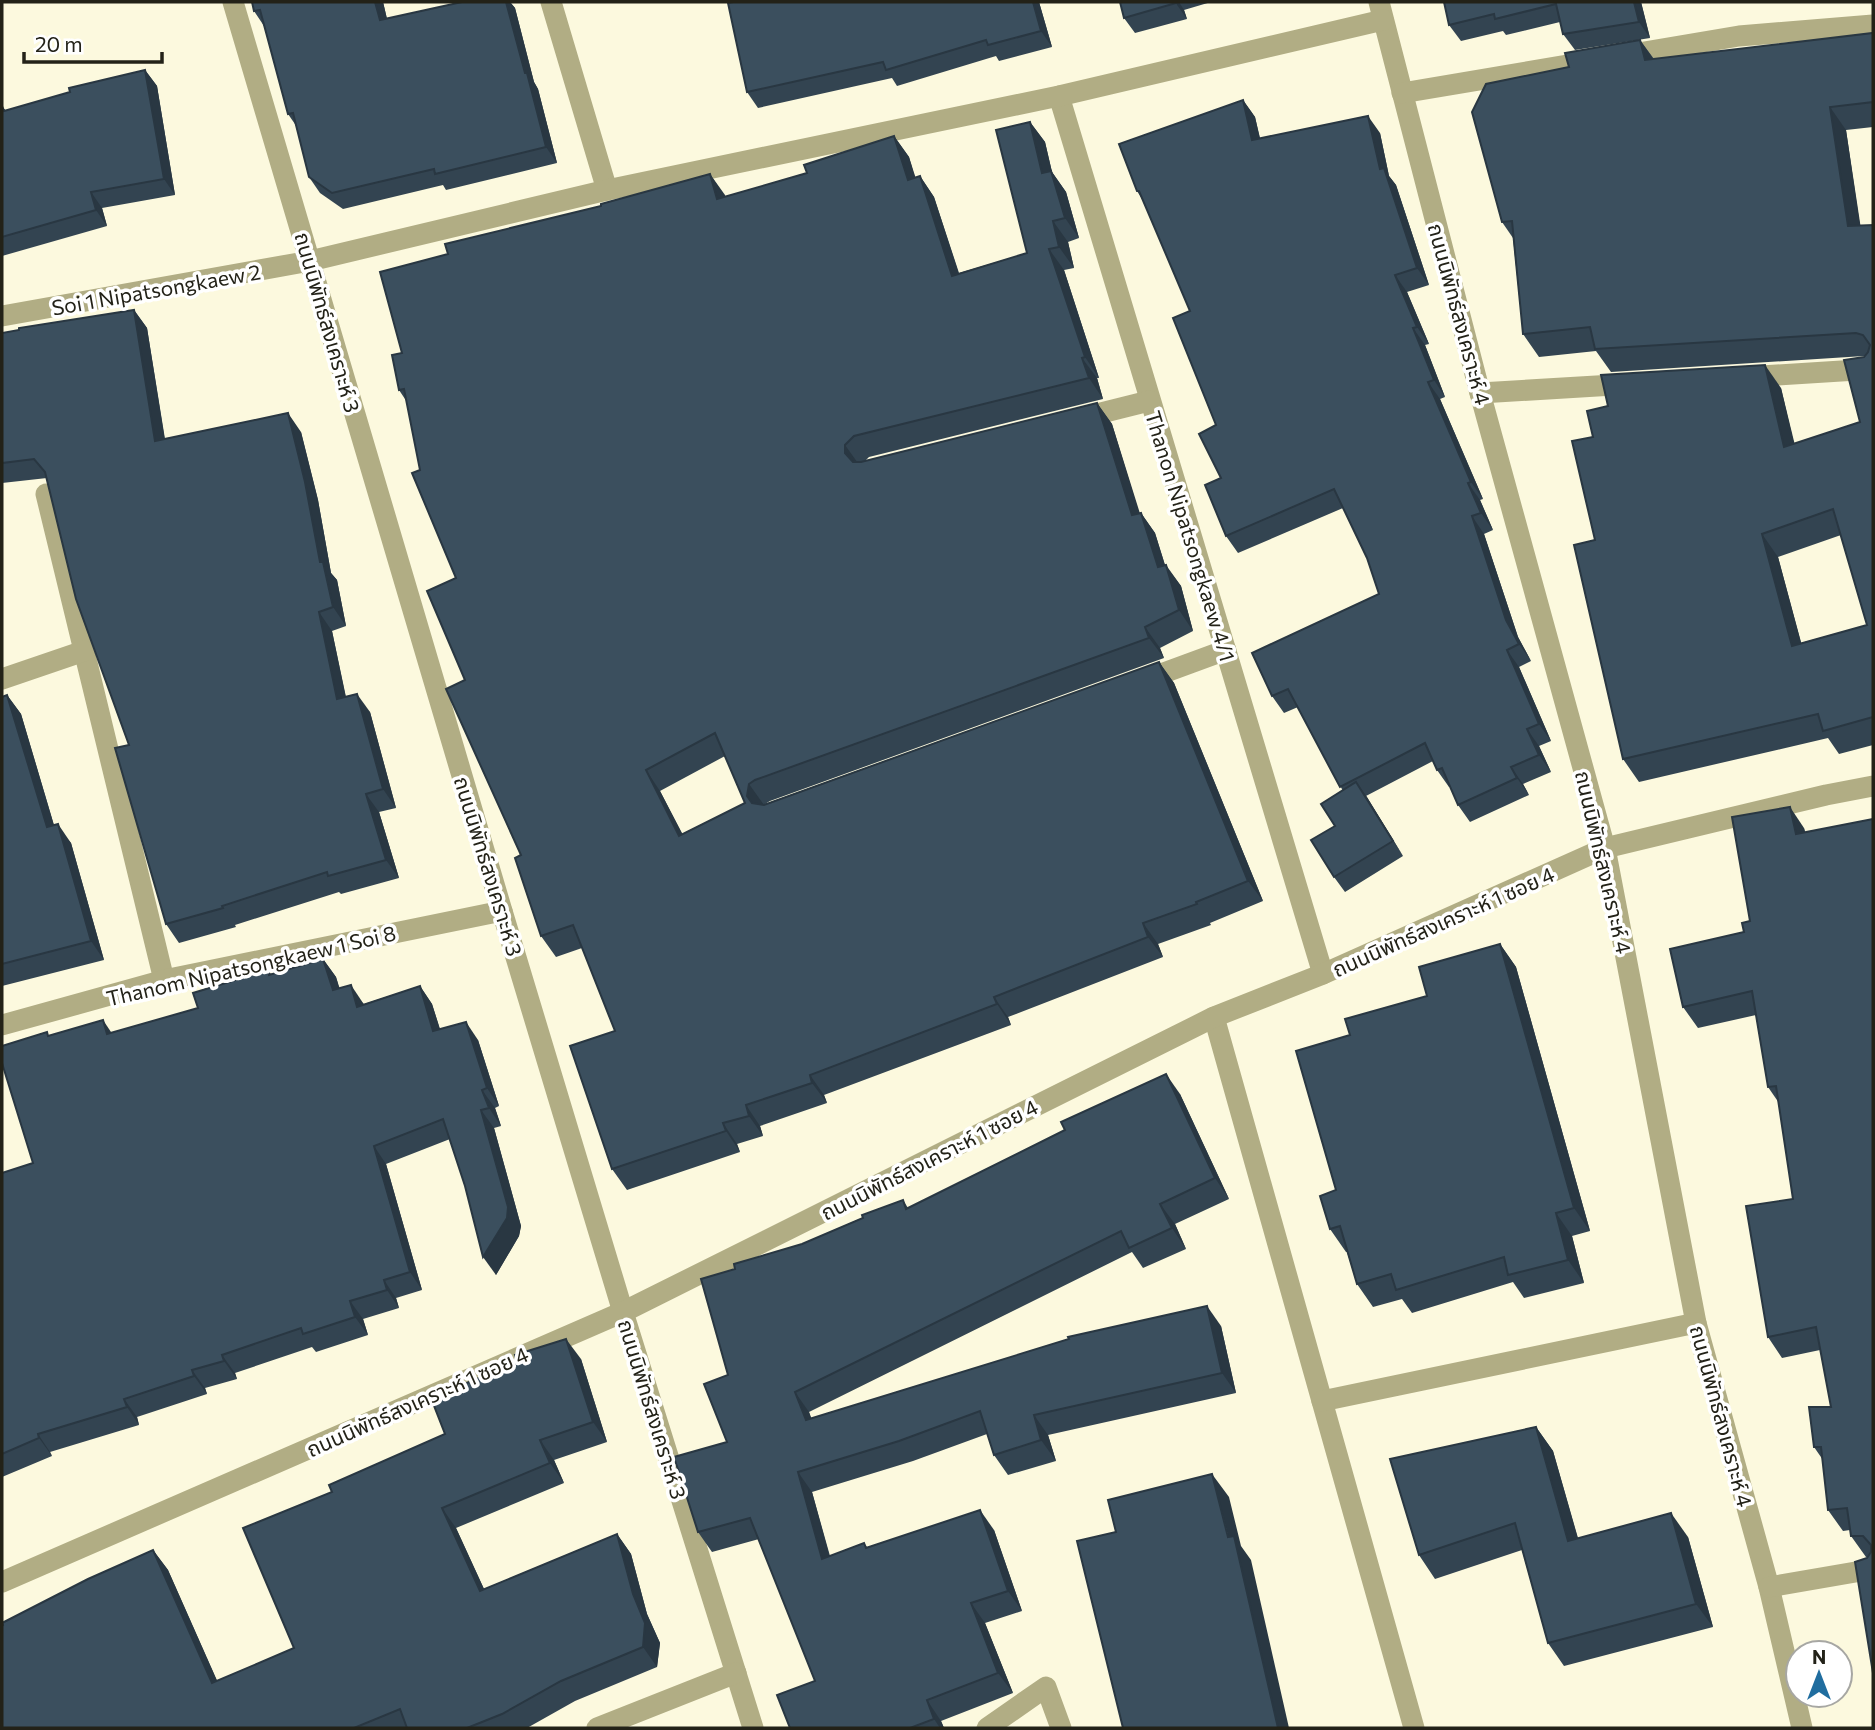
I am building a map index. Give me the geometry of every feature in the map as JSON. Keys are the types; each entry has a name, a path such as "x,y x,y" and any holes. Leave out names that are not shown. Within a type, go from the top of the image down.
{"street":[{"name":"ถนนนิพัทธ์สงเคราะห์ 3","path":"233,2 502,911 753,1728"},
{"path":"551,2 607,190"},
{"name":"Soi 1 Nipatsongkaew 2","path":"2,316 310,261 607,190 1059,96 1381,11"},
{"name":"ถนนนิพัทธ์สงเคราะห์ 4","path":"1381,11 1480,393 1605,848 1696,1323 1769,1587 1802,1728"},
{"path":"1402,93 1739,36 1873,24"},
{"name":"Thanon Nipatsongkaew 4/1","path":"1059,96 1323,974"},
{"path":"1724,378 1873,369"},
{"path":"1480,393 1656,382"},
{"path":"1057,424 1149,401"},
{"path":"46,494 164,981"},
{"path":"1123,687 1226,650"},
{"path":"2,678 84,651"},
{"name":"ถนนนิพัทธ์สงเคราะห์ 1 ซอย 4","path":"2,1582 623,1312 1214,1017 1323,974 1605,848 1873,786"},
{"name":"Thanom Nipatsongkaew 1 Soi 8","path":"2,1025 164,981 502,911"},
{"path":"1214,1017 1414,1728"},
{"path":"1322,1401 1696,1323"},
{"path":"1769,1587 1873,1569"},
{"path":"597,1728 736,1673"},
{"path":"987,1728 1046,1687 1060,1728"}],"building":[{"path":"252,2 375,2 380,20 462,2 506,2 546,147 435,174 434,169 332,193 309,177 293,113 288,114 260,10 254,11"},
{"path":"1033,2 1041,31 988,45 986,40 886,70 883,62 747,92 728,3"},
{"path":"1120,2 1175,2 1176,3 1124,18"},
{"path":"1444,2 1634,2 1639,22 1563,34 1556,4 1495,19 1494,14 1449,25"},
{"path":"1873,33 1873,102 1830,107 1848,226 1873,225 1873,717 1823,731 1818,714 1623,759 1574,545 1595,540 1572,441 1593,437 1587,411 1608,406 1601,375 1765,365 1784,447 1860,422 1844,360 1864,357 1870,345 1863,335 1856,333 1595,349 1590,327 1523,334 1512,221 1502,222 1472,112 1486,84 1569,67 1565,53 1640,40 1645,60","holes":["1833,509 1867,625 1792,646 1762,534"]},
{"path":"145,70 164,179 91,192 96,210 2,237 2,106 4,111 70,92 69,88"},
{"path":"1243,100 1252,140 1368,116 1380,169 1384,168 1417,268 1395,275 1417,327 1413,328 1434,380 1428,382 1471,482 1468,483 1481,513 1472,516 1506,620 1519,644 1507,650 1539,724 1527,729 1539,755 1511,767 1517,778 1458,805 1442,768 1437,770 1425,743 1340,787 1288,689 1272,696 1252,653 1379,594 1367,558 1334,489 1226,536 1205,485 1221,478 1199,434 1216,425 1173,318 1190,311 1119,144"},
{"path":"1030,122 1042,173 1051,171 1065,218 1053,221 1059,247 1049,249 1085,357 1082,358 1089,378 854,436 845,445 845,453 853,462 861,462 1097,403 1132,515 1141,513 1158,567 1166,565 1179,610 1145,627 1149,638 755,780 749,784 747,796 752,803 764,805 1159,662 1248,881 1196,902 1197,904 1143,923 1148,937 994,997 997,1004 810,1075 812,1083 746,1105 749,1116 723,1123 726,1131 612,1169 570,1046 615,1031 573,925 541,936 515,858 521,855 446,689 465,680 427,591 456,578 412,473 420,470 404,389 399,390 392,355 402,353 380,272 448,254 445,244 601,206 710,174 717,199 807,173 804,165 894,136 908,180 920,176 952,276 1027,253 996,130","holes":["715,733 745,803 679,836 646,770"]},
{"path":"134,310 155,441 288,413 305,482 320,562 323,562 333,607 319,612 337,699 357,694 383,789 366,794 386,860 328,876 327,872 222,906 223,908 166,924 115,748 129,745 76,599 45,472 34,459 2,463 2,333"},
{"path":"7,695 47,827 58,824 91,941 2,964 2,697"},
{"path":"1356,782 1393,841 1334,877 1311,840 1335,826 1321,804"},
{"path":"1790,807 1796,834 1873,819 1873,1673 1855,1562 1867,1558 1871,1545 1863,1536 1851,1536 1847,1508 1828,1510 1821,1447 1814,1447 1809,1407 1831,1407 1816,1327 1768,1337 1746,1206 1793,1199 1776,1086 1768,1087 1752,991 1683,1007 1670,949 1744,932 1742,923 1750,921 1732,817"},
{"path":"1500,944 1574,1208 1556,1213 1568,1260 1508,1275 1504,1257 1396,1290 1391,1274 1357,1284 1340,1226 1330,1229 1320,1196 1336,1190 1296,1051 1350,1035 1345,1019 1427,996 1419,967"},
{"path":"323,959 333,990 351,985 357,1007 420,986 433,1031 466,1022 487,1088 482,1090 489,1108 481,1110 508,1207 507,1218 483,1257 465,1186 443,1119 374,1146 410,1272 384,1280 387,1290 350,1301 355,1317 303,1334 301,1328 222,1355 224,1361 192,1370 194,1376 124,1399 127,1407 38,1434 39,1438 2,1454 2,1173 33,1163 2,1063 2,1046 47,1032 48,1036 103,1020 107,1034 198,1008 193,993 268,970 269,975"},
{"path":"1166,1074 1215,1178 1160,1204 1172,1228 1129,1248 1121,1231 795,1392 806,1420 1069,1339 1068,1337 1207,1306 1222,1373 1034,1415 1041,1440 994,1455 980,1411 899,1441 798,1472 822,1559 864,1543 866,1548 980,1510 1008,1591 971,1603 998,1673 927,1700 934,1719 910,1728 790,1728 777,1695 815,1681 750,1518 698,1532 674,1457 727,1442 704,1384 728,1375 701,1279 735,1269 734,1264 802,1244 863,1218 862,1215 903,1200 906,1209 1065,1130 1061,1122"},
{"path":"566,1339 593,1422 540,1440 550,1463 442,1508 480,1591 617,1534 633,1594 645,1623 643,1647 561,1681 502,1714 467,1728 407,1728 400,1709 354,1728 2,1728 2,1623 88,1579 153,1550 212,1683 294,1648 243,1528 332,1492 329,1485 445,1434 431,1398 517,1362 515,1355"},
{"path":"1536,1427 1568,1541 1671,1513 1696,1604 1548,1643 1515,1523 1419,1555 1390,1459"},
{"path":"1212,1474 1228,1537 1234,1536 1278,1728 1123,1728 1077,1541 1116,1532 1108,1500"}]}
